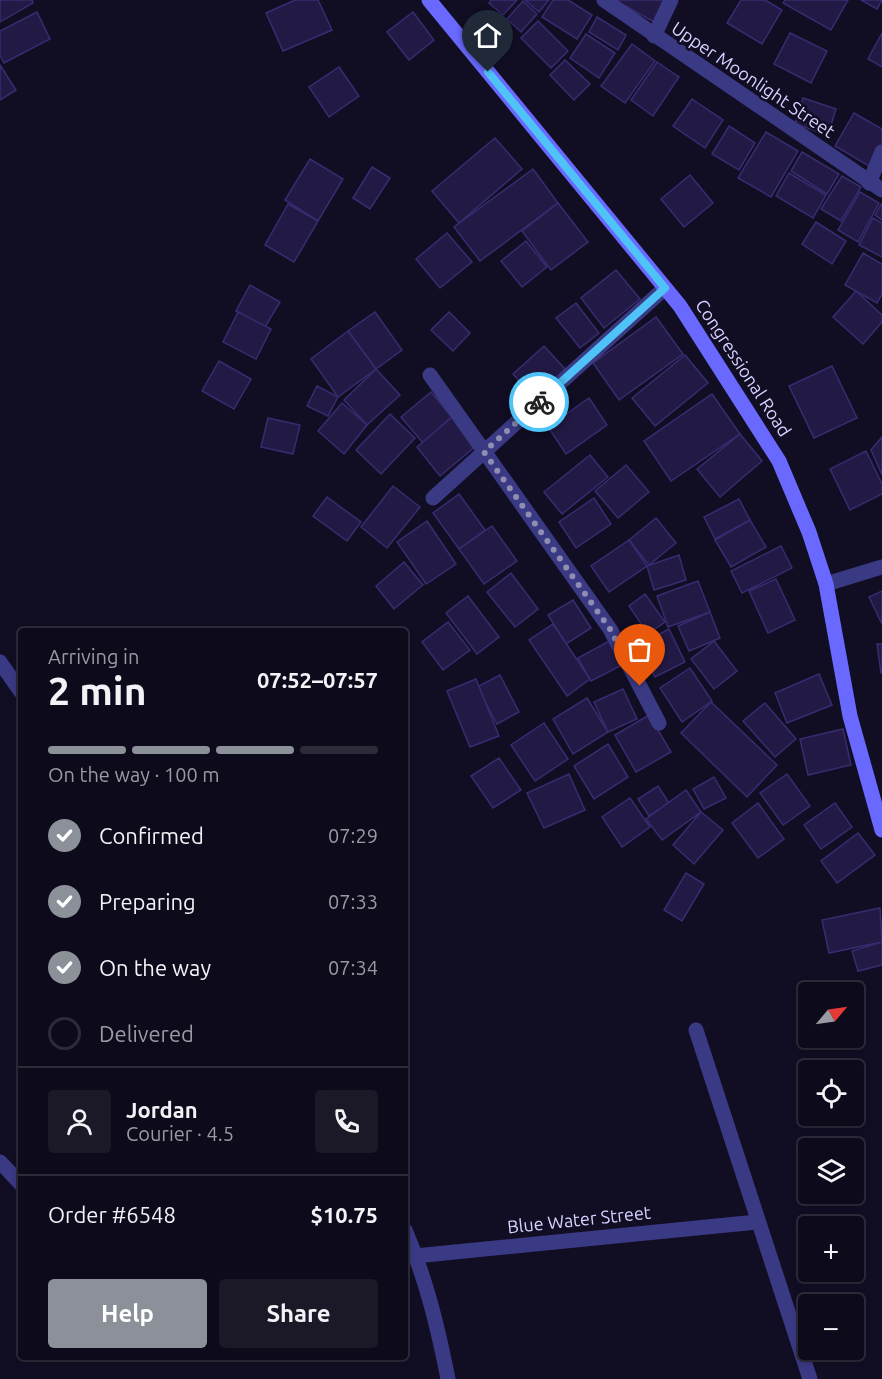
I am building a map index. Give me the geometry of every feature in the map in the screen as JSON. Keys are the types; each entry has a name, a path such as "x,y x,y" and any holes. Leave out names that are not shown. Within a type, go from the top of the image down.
{"main road":[{"name":"Congressional Road","path":"429,0 680,306 779,461 809,532 826,584 850,716 882,830"}],"street":[{"name":"Upper Moonlight Street","path":"604,0 875,186"},
{"path":"654,36 671,0"},
{"path":"875,186 882,152"},
{"path":"433,498 665,288"},
{"path":"430,375 610,629 659,723"},
{"path":"826,584 882,567"},
{"path":"0,662 18,689"},
{"path":"696,1030 810,1379"},
{"path":"0,1162 18,1181"},
{"name":"Blue Water Street","path":"411,1256 757,1222"},
{"path":"411,1256 439,1334 448,1379"}],"building":[{"path":"0,0 32,0 33,3 0,22"},
{"path":"295,0 318,0 332,30 283,51 266,13"},
{"path":"491,0 517,0 503,15 489,3"},
{"path":"525,0 549,0 539,12"},
{"path":"553,0 568,0 592,15 577,39 542,17"},
{"path":"615,0 666,0 654,22"},
{"path":"741,0 765,0 782,10 762,44 727,23"},
{"path":"785,0 848,0 831,30 783,3"},
{"path":"861,0 882,0 877,9"},
{"path":"523,1 537,14 521,32 507,19"},
{"path":"37,12 50,39 4,63 0,55 0,31"},
{"path":"413,12 434,40 409,60 387,32"},
{"path":"597,17 626,35 618,50 589,32"},
{"path":"538,21 568,51 551,68 521,38"},
{"path":"790,33 827,51 811,83 774,64"},
{"path":"882,33 882,67 868,59"},
{"path":"586,34 615,53 599,78 570,58"},
{"path":"632,44 655,61 625,103 601,86"},
{"path":"565,60 590,84 574,100 550,75"},
{"path":"657,62 679,77 653,116 631,100"},
{"path":"0,65 16,90 0,100"},
{"path":"339,67 359,96 329,117 309,87"},
{"path":"803,98 836,109 828,135 795,124"},
{"path":"692,99 723,120 705,148 673,126"},
{"path":"854,113 882,129 882,144 869,166 835,146"},
{"path":"729,126 755,143 739,170 712,154"},
{"path":"766,132 798,151 771,197 738,178"},
{"path":"495,138 522,169 459,223 432,191"},
{"path":"802,152 839,174 827,194 791,171"},
{"path":"310,159 343,179 318,221 285,200"},
{"path":"372,167 390,178 370,209 353,198"},
{"path":"533,169 558,203 480,261 454,227"},
{"path":"789,173 826,195 813,218 776,196"},
{"path":"690,175 713,203 684,227 661,199"},
{"path":"842,176 861,187 841,221 821,209"},
{"path":"860,192 879,203 858,242 838,230"},
{"path":"558,203 588,242 551,270 522,231"},
{"path":"882,203 882,220 875,215"},
{"path":"288,204 318,221 294,262 265,245"},
{"path":"873,218 882,223 882,257 859,245"},
{"path":"816,222 846,241 832,264 802,244"},
{"path":"447,233 472,262 440,288 416,259"},
{"path":"526,241 547,267 522,287 501,261"},
{"path":"863,253 882,264 882,294 877,303 845,285"},
{"path":"616,270 640,299 604,328 581,298"},
{"path":"250,285 280,302 265,327 236,311"},
{"path":"856,291 882,315 882,322 863,344 833,317"},
{"path":"576,303 599,333 580,348 556,318"},
{"path":"238,312 271,329 256,359 223,342"},
{"path":"375,312 402,350 376,369 348,331"},
{"path":"449,312 470,333 453,351 431,330"},
{"path":"656,317 683,354 619,400 593,363"},
{"path":"348,331 376,369 338,397 311,359"},
{"path":"544,346 566,370 535,398 513,374"},
{"path":"685,355 708,383 655,426 632,398"},
{"path":"219,361 251,379 234,409 202,391"},
{"path":"832,366 857,418 814,438 789,386"},
{"path":"376,369 400,395 367,425 344,400"},
{"path":"317,386 338,397 328,416 307,406"},
{"path":"431,392 452,417 423,443 401,417"},
{"path":"712,394 740,434 671,481 644,441"},
{"path":"589,398 607,425 566,454 548,427"},
{"path":"342,403 367,425 344,454 318,431"},
{"path":"390,414 415,438 381,474 356,450"},
{"path":"452,417 476,446 440,476 417,447"},
{"path":"268,418 300,425 293,454 261,447"},
{"path":"740,434 762,461 720,497 697,469"},
{"path":"882,437 882,475 871,450"},
{"path":"866,451 882,484 882,494 850,510 830,469"},
{"path":"590,455 608,477 562,514 544,492"},
{"path":"626,465 649,492 618,518 595,491"},
{"path":"393,486 420,507 387,548 361,527"},
{"path":"459,494 485,530 459,549 433,513"},
{"path":"327,497 361,522 347,541 313,516"},
{"path":"594,498 611,524 576,548 559,522"},
{"path":"739,499 750,520 715,539 704,517"},
{"path":"656,518 676,543 649,565 629,540"},
{"path":"750,520 766,547 731,567 715,540"},
{"path":"427,521 456,564 426,584 397,542"},
{"path":"492,526 517,561 484,584 459,549"},
{"path":"629,540 647,566 609,592 591,566"},
{"path":"781,546 792,568 742,593 731,571"},
{"path":"679,555 686,580 654,590 647,566"},
{"path":"404,562 423,585 394,609 376,586"},
{"path":"511,573 538,609 515,627 487,592"},
{"path":"776,579 795,620 768,633 749,591"},
{"path":"698,581 710,612 668,627 657,596"},
{"path":"882,591 882,624 869,597"},
{"path":"645,594 665,622 648,634 629,606"},
{"path":"468,596 499,637 477,654 446,613"},
{"path":"573,600 591,628 566,644 548,615"},
{"path":"710,612 720,638 689,651 678,626"},
{"path":"448,622 470,650 443,670 422,642"},
{"path":"553,624 590,679 567,696 529,640"},
{"path":"669,629 685,662 655,677 638,645"},
{"path":"611,640 624,664 591,681 578,658"},
{"path":"714,641 737,671 714,689 691,659"},
{"path":"877,644 882,644 882,673 881,673"},
{"path":"690,668 712,701 682,722 660,688"},
{"path":"819,674 832,705 787,723 775,693"},
{"path":"500,675 519,712 497,724 477,687"},
{"path":"476,679 499,736 470,747 447,691"},
{"path":"623,689 637,719 608,732 594,702"},
{"path":"587,698 608,732 573,754 553,719"},
{"path":"711,702 777,765 747,797 681,733"},
{"path":"765,703 796,739 775,757 743,721"},
{"path":"649,715 671,752 636,772 615,735"},
{"path":"544,723 568,759 535,781 511,745"},
{"path":"843,729 851,765 808,775 800,739"},
{"path":"608,744 628,777 594,799 574,766"},
{"path":"499,758 521,790 493,808 471,776"},
{"path":"569,774 585,810 544,828 527,793"},
{"path":"787,774 810,806 783,825 760,793"},
{"path":"714,777 726,798 704,809 693,789"},
{"path":"658,786 669,803 649,816 638,799"},
{"path":"686,790 701,812 662,840 646,819"},
{"path":"630,798 650,827 622,847 602,817"},
{"path":"758,803 784,839 758,858 732,823"},
{"path":"835,803 852,827 821,849 804,825"},
{"path":"701,812 723,830 694,864 673,845"},
{"path":"858,833 875,855 837,883 821,861"},
{"path":"686,873 704,884 682,921 664,910"},
{"path":"880,908 882,942 829,953 822,920"},
{"path":"882,942 882,965 858,971 852,951"}],"way so far":[{"path":"539,402 484,452 610,629 640,686"}],"route":[{"path":"488,72 665,288 539,402"}]}
